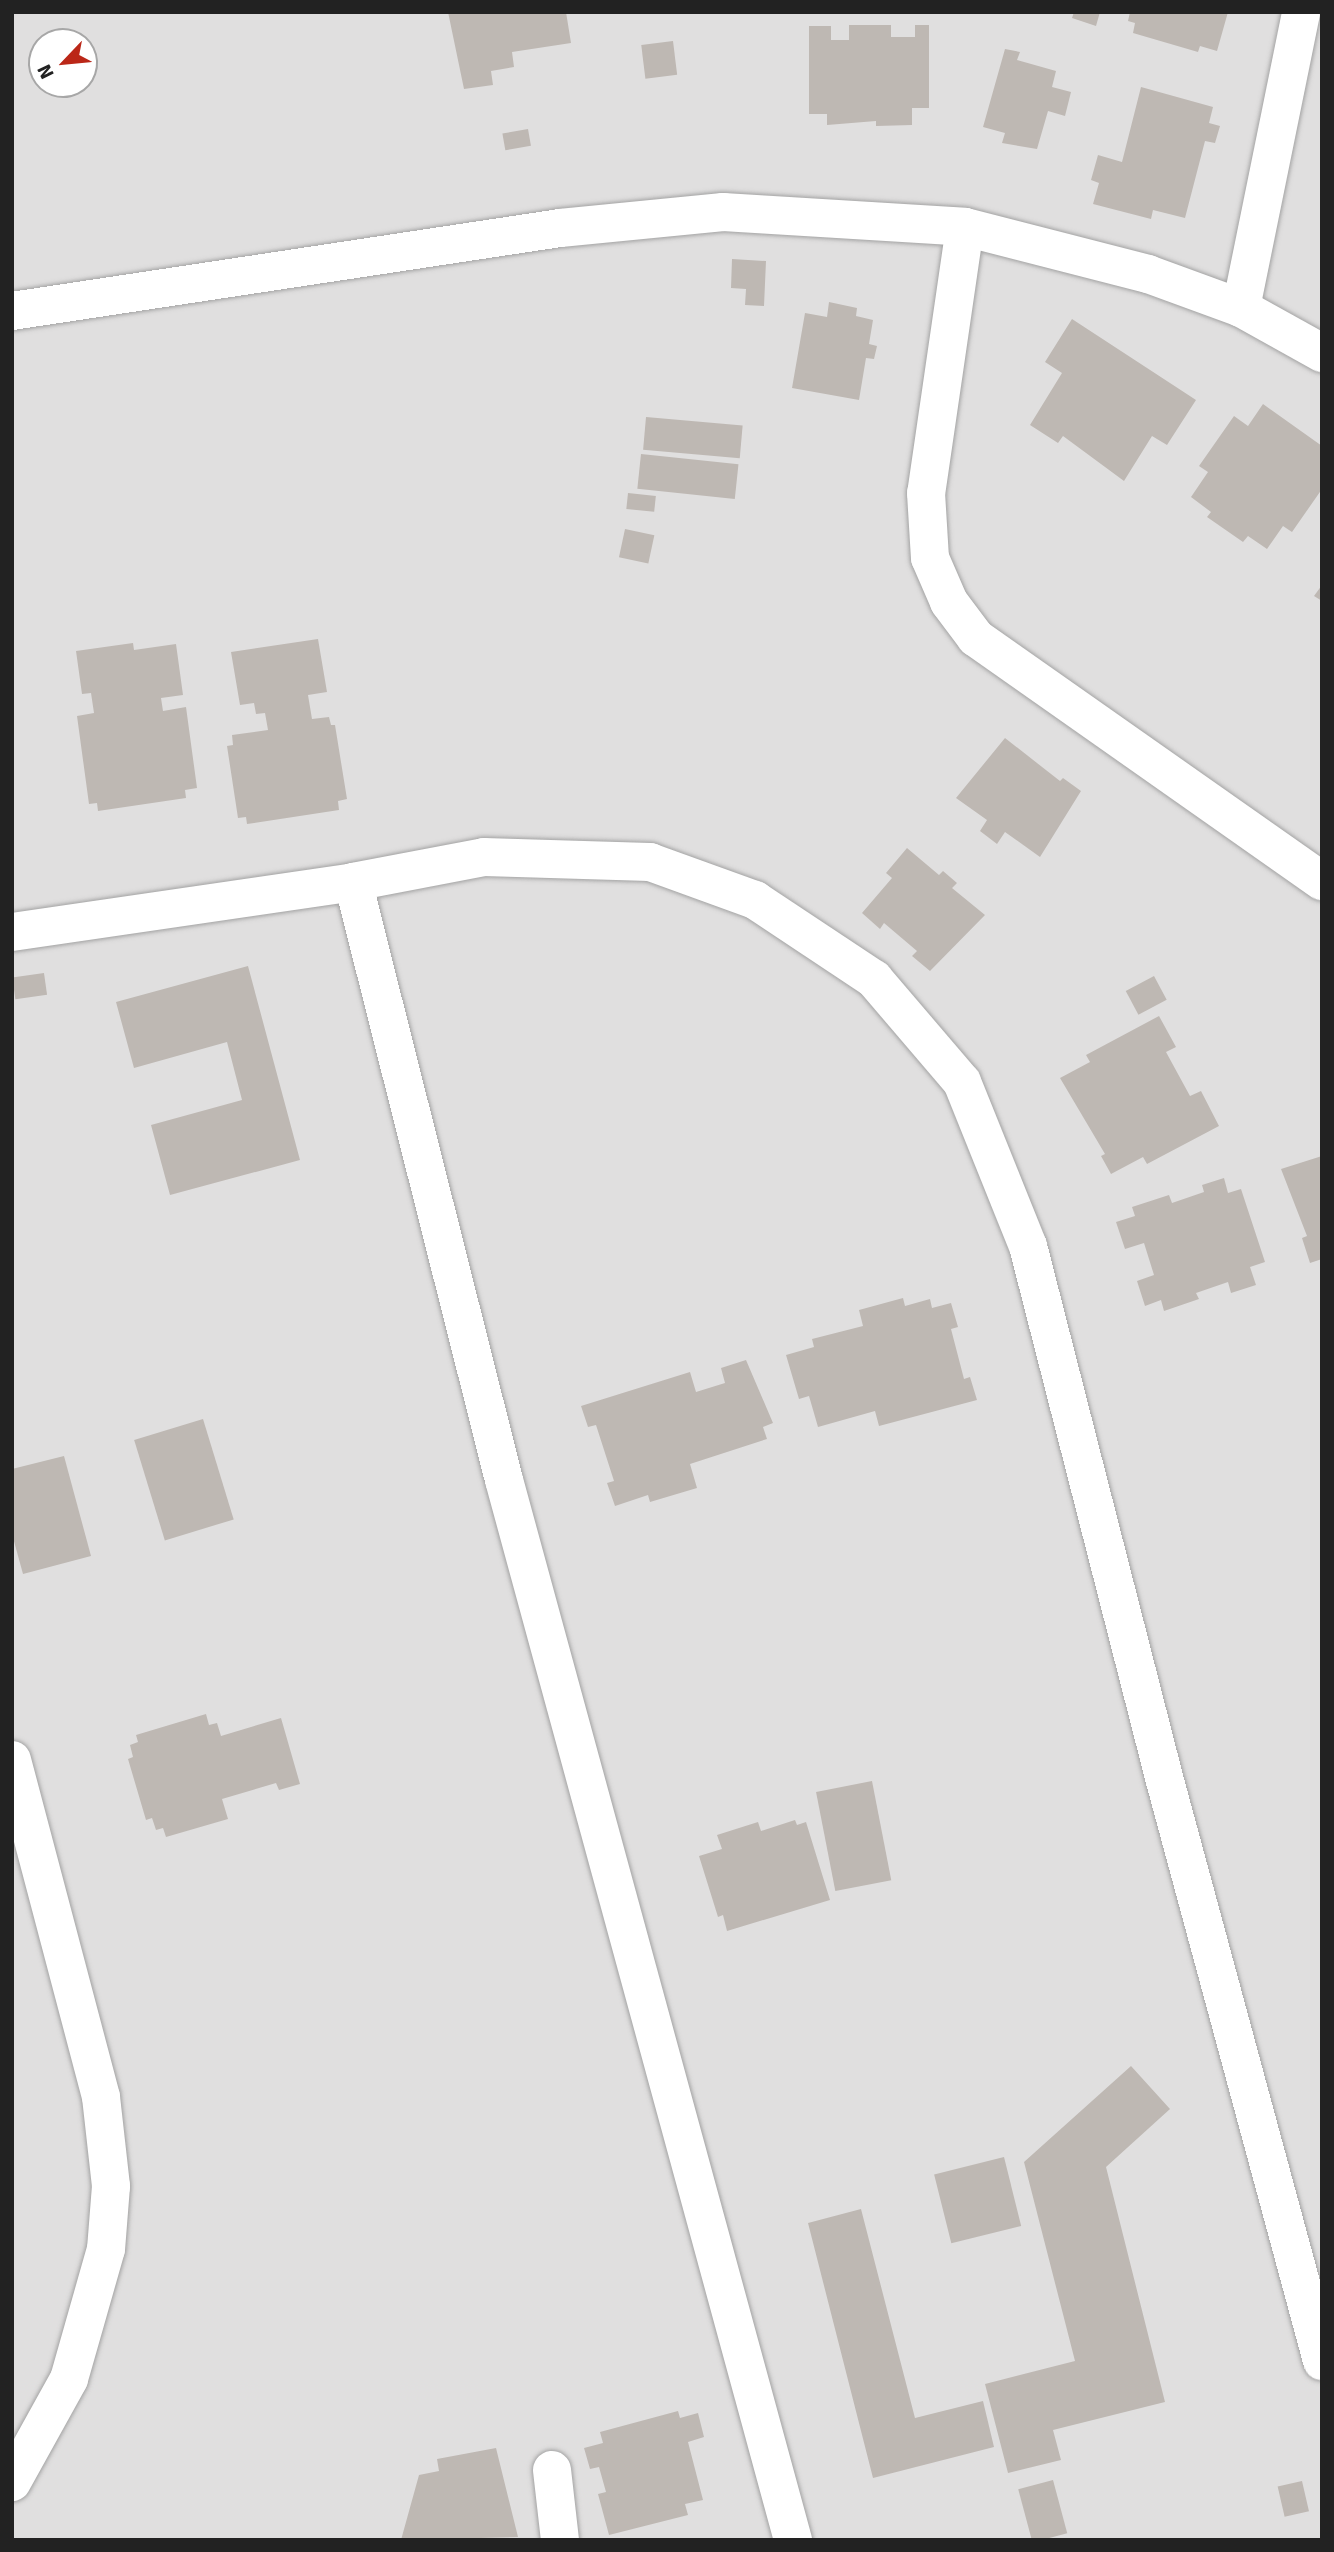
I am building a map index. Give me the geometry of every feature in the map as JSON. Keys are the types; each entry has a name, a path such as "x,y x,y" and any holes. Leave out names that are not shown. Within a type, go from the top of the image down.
{"street":[{"path":"1241,308 1301,12"},
{"path":"12,311 560,228 723,212 965,227 1148,274 1241,308 1322,353"},
{"path":"965,227 926,493 930,558 949,603 976,638 1322,881"},
{"path":"12,932 353,882 484,857 649,862 755,900 874,979 962,1082 1028,1246 1165,1781 1322,2361"},
{"path":"353,882 504,1480 793,2540"},
{"path":"12,1759 101,2097 111,2186 106,2249 69,2379 12,2482"},
{"path":"552,2470 561,2540"}],"shaded area":[{"path":"12,12 1322,12 1322,2540 12,2540"}],"building":[{"path":"448,12 566,12 571,43 512,52 514,67 491,71 493,85 464,89"},
{"path":"1074,12 1100,12 1096,26 1072,18"},
{"path":"1130,12 1228,12 1217,51 1200,46 1198,52 1133,33 1135,23 1128,21"},
{"path":"849,25 891,25 891,37 915,37 915,25 929,25 929,108 912,108 912,125 876,126 876,121 827,125 827,114 809,114 809,26 831,26 831,40 849,40"},
{"path":"673,41 677,75 645,79 641,45"},
{"path":"1005,49 1020,52 1017,60 1056,71 1052,87 1071,92 1065,116 1048,111 1037,149 1002,143 1005,133 983,127"},
{"path":"1141,87 1213,107 1209,123 1220,126 1215,143 1205,141 1185,218 1153,210 1151,219 1093,204 1099,183 1091,180 1098,155 1122,162"},
{"path":"528,129 531,146 505,150 502,134"},
{"path":"732,259 766,261 764,306 745,305 746,289 731,288"},
{"path":"829,302 857,308 856,316 873,320 869,344 877,346 874,359 866,358 859,400 792,388 805,313 827,317"},
{"path":"1072,319 1196,400 1167,445 1152,436 1124,481 1063,436 1058,443 1030,425 1062,373 1045,362"},
{"path":"1263,404 1322,446 1322,489 1292,532 1283,526 1267,549 1248,536 1243,542 1207,517 1211,512 1191,497 1208,472 1199,466 1234,416 1248,426"},
{"path":"646,417 743,425 740,458 643,450"},
{"path":"641,454 738,464 735,499 637,489"},
{"path":"628,493 656,496 654,512 626,509"},
{"path":"625,529 654,535 648,564 619,557"},
{"path":"1322,585 1322,601 1314,596"},
{"path":"318,639 327,692 308,695 312,719 329,717 331,725 335,725 347,799 338,801 339,810 247,824 246,817 238,818 227,746 233,745 232,735 268,730 265,713 256,714 254,703 240,705 231,652"},
{"path":"133,643 134,650 176,644 183,695 161,698 163,711 186,707 197,788 185,790 186,798 98,811 97,803 89,804 77,716 94,713 91,693 82,694 76,651"},
{"path":"1005,738 1060,781 1063,778 1081,791 1040,857 1005,832 997,844 980,831 987,820 956,798"},
{"path":"907,848 939,875 943,871 957,883 952,888 985,915 930,971 912,956 917,951 884,923 880,929 862,913 892,878 886,873"},
{"path":"248,966 300,1160 170,1195 151,1125 242,1100 227,1042 134,1068 116,1002"},
{"path":"44,973 47,995 15,999 12,977"},
{"path":"1154,976 1167,1000 1138,1015 1126,991"},
{"path":"1159,1016 1176,1047 1166,1052 1190,1096 1201,1091 1219,1126 1147,1164 1143,1157 1111,1174 1101,1156 1105,1154 1060,1078 1090,1062 1086,1055"},
{"path":"1322,1156 1322,1259 1310,1263 1302,1238 1307,1236 1281,1169"},
{"path":"1224,1178 1228,1193 1241,1189 1265,1262 1250,1267 1256,1285 1231,1293 1228,1282 1196,1293 1199,1299 1164,1311 1161,1300 1145,1306 1137,1281 1154,1275 1144,1243 1125,1249 1116,1222 1135,1216 1132,1207 1169,1195 1172,1203 1204,1192 1202,1185"},
{"path":"903,1298 905,1306 930,1299 932,1308 951,1303 958,1327 951,1329 964,1379 970,1377 977,1400 879,1426 875,1411 818,1427 809,1396 799,1399 786,1355 814,1347 812,1339 863,1326 859,1310"},
{"path":"746,1360 773,1423 763,1427 767,1439 690,1464 697,1488 650,1502 648,1495 615,1506 607,1483 614,1481 596,1425 588,1427 581,1406 690,1372 696,1392 725,1383 721,1368"},
{"path":"203,1419 234,1519 165,1540 134,1440"},
{"path":"64,1456 91,1556 23,1574 12,1534 12,1469"},
{"path":"206,1714 209,1725 217,1723 221,1736 281,1718 300,1784 279,1790 276,1783 222,1799 228,1819 166,1837 163,1828 156,1830 152,1818 146,1820 128,1759 133,1757 130,1745 138,1742 136,1735"},
{"path":"872,1781 891,1880 835,1891 816,1792"},
{"path":"795,1820 797,1825 806,1822 830,1900 727,1931 723,1915 718,1917 699,1856 722,1849 717,1835 758,1822 761,1831"},
{"path":"1131,2066 1170,2109 1106,2167 1165,2402 1053,2430 1061,2460 1008,2473 985,2384 1075,2361 1024,2162"},
{"path":"1004,2157 1021,2226 951,2243 934,2174"},
{"path":"861,2209 915,2418 983,2401 994,2447 873,2478 808,2223"},
{"path":"678,2411 680,2418 698,2413 704,2437 688,2442 703,2500 685,2504 688,2515 609,2535 598,2494 606,2492 599,2467 590,2469 584,2448 603,2443 600,2432"},
{"path":"496,2448 518,2537 401,2540 419,2475 439,2471 437,2459"},
{"path":"1053,2480 1067,2533 1032,2540 1018,2489"},
{"path":"1302,2481 1309,2511 1285,2517 1278,2487"}]}
